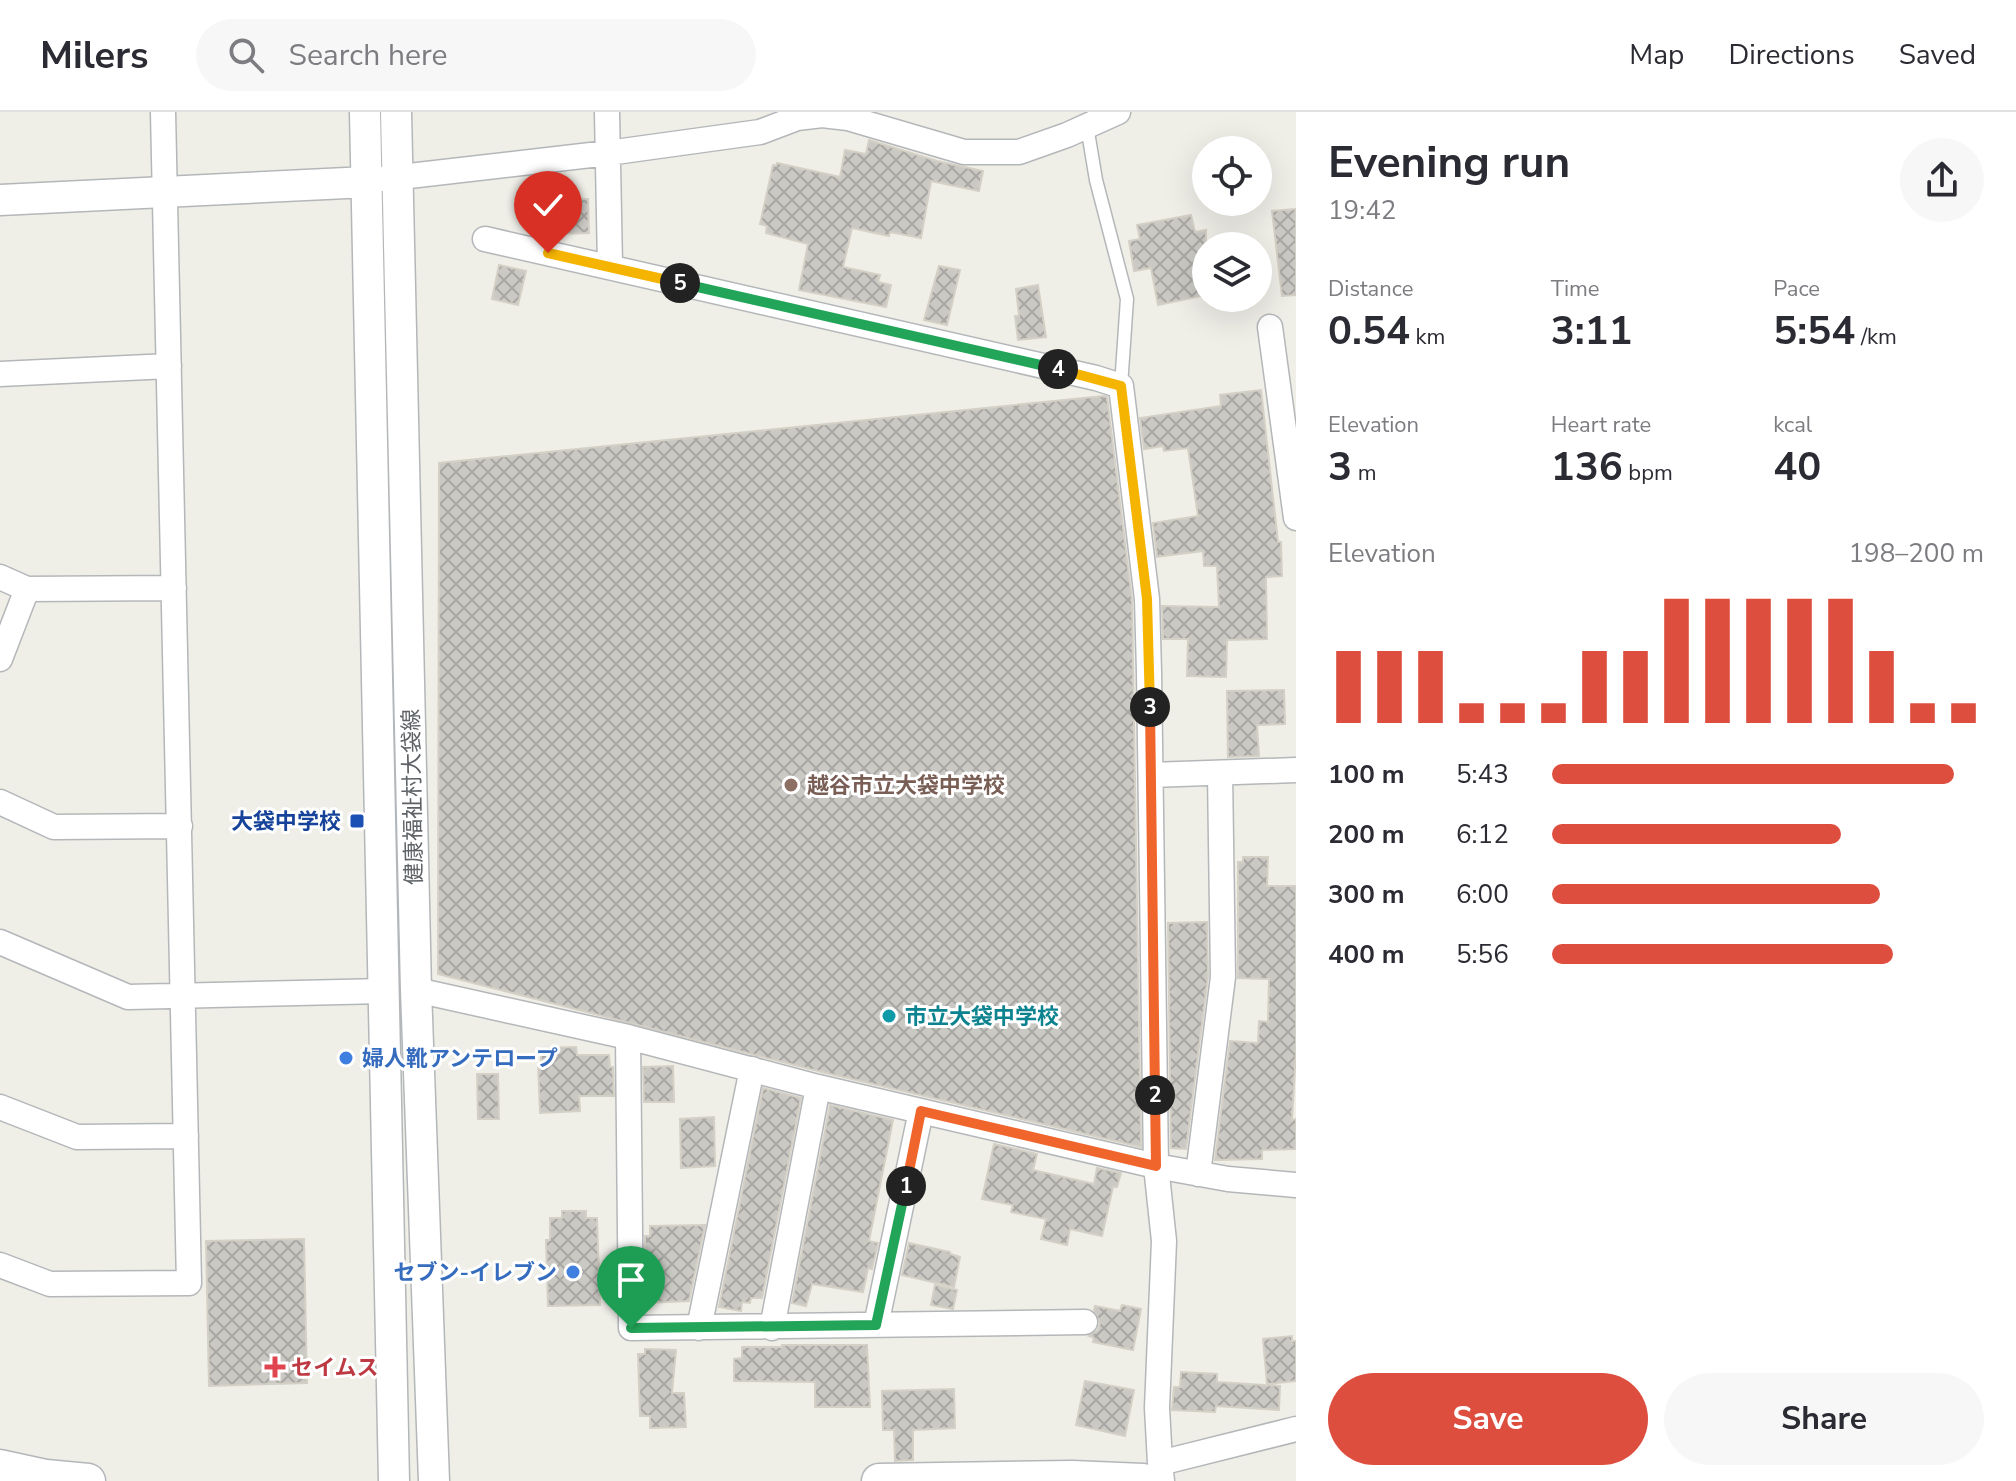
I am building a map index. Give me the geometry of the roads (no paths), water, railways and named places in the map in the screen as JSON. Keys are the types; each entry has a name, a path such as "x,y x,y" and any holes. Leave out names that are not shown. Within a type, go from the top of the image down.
{"main road":[{"path":"0,1467 46,1477 88,1481"},
{"path":"879,1481 1146,1477"}],"street":[{"path":"0,1265 50,1284 189,1283 163,112"},
{"name":"健康福祉村大袋線","path":"365,112 394,1481"},
{"name":"健康福祉村大袋線","path":"396,112 416,990 434,1481"},
{"path":"607,112 610,266"},
{"path":"0,200 367,182 760,132 797,118 822,115 848,118 964,152 1019,152 1118,112"},
{"path":"485,239 1121,386 1147,599 1156,1166 1164,1241 1157,1408 1146,1477 1296,1429"},
{"path":"1270,327 1296,518"},
{"path":"0,374 169,366"},
{"path":"0,577 27,589 174,588"},
{"path":"0,659 27,589"},
{"path":"1151,775 1296,770"},
{"path":"1198,1174 1223,977 1220,773"},
{"path":"0,802 54,827 180,826"},
{"path":"0,942 128,997 384,991"},
{"path":"416,990 628,1037 818,1087 1156,1166 1266,1184 1296,1185"},
{"path":"628,1037 631,1328 1085,1322"},
{"path":"699,1328 752,1069"},
{"path":"772,1328 818,1087"},
{"path":"0,1107 77,1137 186,1136"},
{"path":"876,1325 921,1111"}],"lane":[{"path":"1087,126 1096,180 1127,299 1121,386"}],"place":[{"name":"越谷市立大袋中学校","path":"791,785"},
{"name":"大袋中学校","path":"357,821"},
{"name":"市立大袋中学校","path":"889,1016"},
{"name":"婦人靴アンテロープ","path":"346,1058"},
{"name":"セブン-イレブン","path":"573,1272"},
{"name":"セイムス","path":"275,1367"}]}
